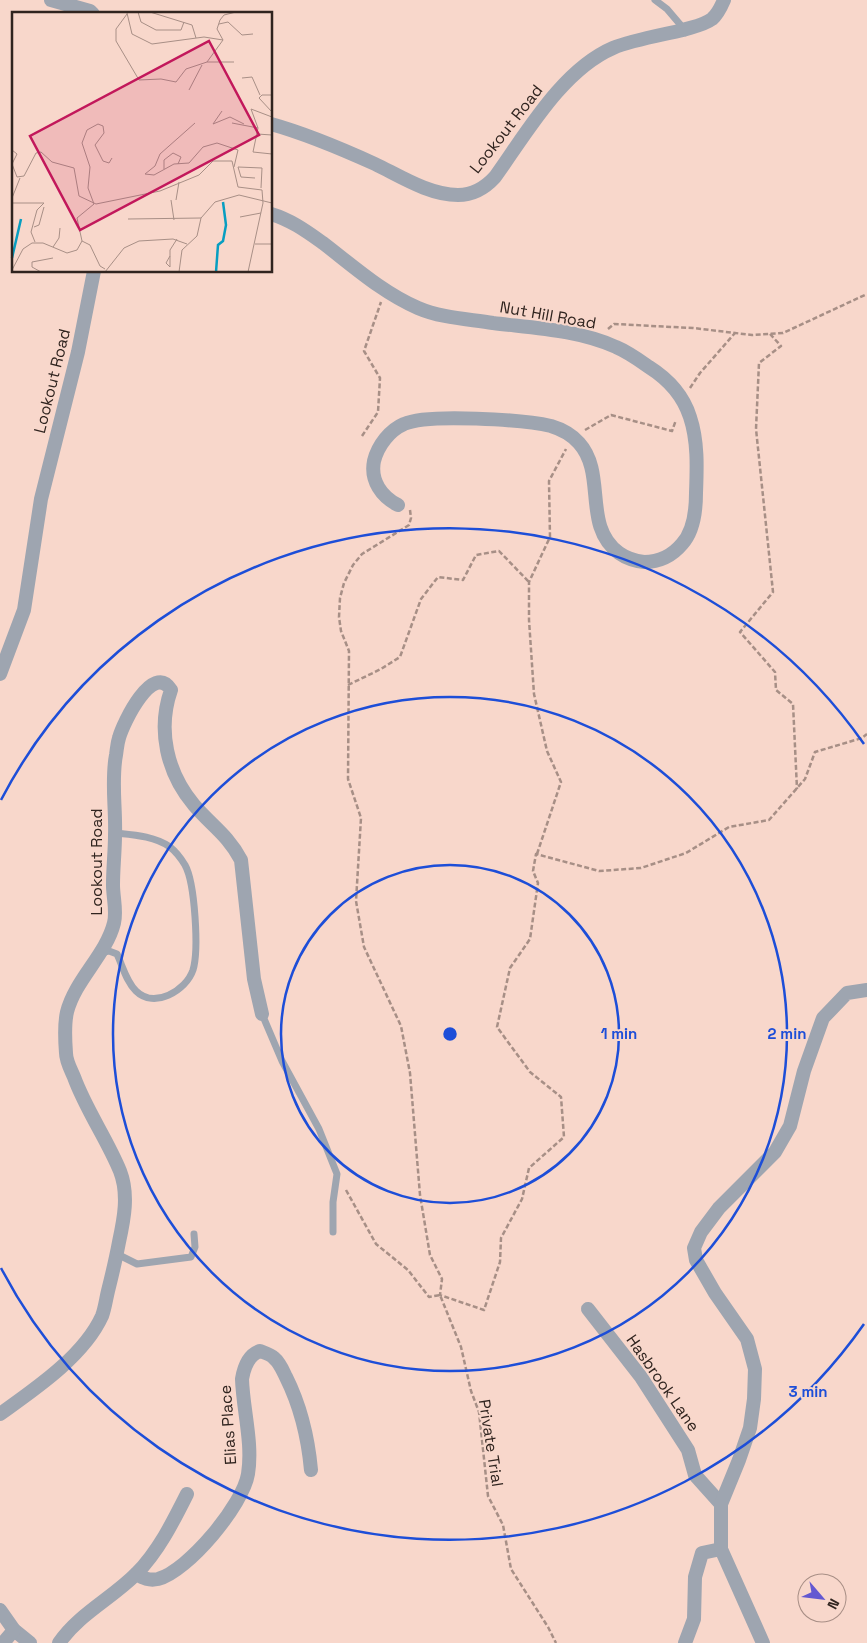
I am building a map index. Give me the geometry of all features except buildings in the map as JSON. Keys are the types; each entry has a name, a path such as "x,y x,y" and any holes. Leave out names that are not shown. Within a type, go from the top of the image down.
{"street":[{"path":"51,0 91,12"},
{"name":"Lookout Road","path":"272,124 295,130 421,186 443,193 468,194 487,185 495,177 556,94 578,70 614,48 711,20 719,12 724,0"},
{"name":"Nut Hill Road","path":"272,214 301,227 389,292 420,309 457,318 573,334 595,339 616,347 651,368 672,386 683,400 694,430 697,464 696,503 692,528 685,541 676,551 664,559 648,562 636,561 620,554 607,541 600,530 594,484 587,455 580,444 572,437 553,427 510,421 441,419 406,423 394,430 384,440 374,464 379,490 387,500 398,505"},
{"name":"Lookout Road","path":"0,674 24,610 41,499 78,352 94,272"},
{"name":"Lookout Road","path":"0,1414 60,1369 94,1330 102,1314 117,1254 125,1194 121,1174 79,1092 66,1057 65,1032 67,1011 75,993 111,933 115,919 113,888 116,833 114,762 119,737 145,690 155,682 161,681 167,684 171,690 164,718 165,740 175,778 195,806 234,846 241,860 254,979 262,1014"},
{"path":"763,1643 721,1549 722,1504 740,1460 750,1428 754,1399 755,1368 747,1339 715,1293 696,1260 694,1248 701,1232 719,1208 776,1152 790,1126 804,1071 823,1018 847,992 867,990"},
{"name":"Hasbrook Lane","path":"588,1309 641,1377 673,1424 688,1450 695,1475 722,1504"},
{"name":"Elias Place","path":"136,1574 148,1580 158,1579 176,1570 202,1546 236,1504 244,1489 250,1461 242,1379 243,1369 254,1353 260,1351 274,1357 287,1380 306,1432 311,1470"},
{"path":"59,1643 92,1608 136,1574 162,1541 174,1522 187,1494"},
{"path":"684,1643 694,1619 695,1577 702,1553 721,1549"},
{"path":"0,1610 14,1630 30,1643"},
{"path":"3,1643 14,1630"}],"lane":[{"path":"655,0 667,9 684,29"},
{"path":"98,955 109,951 117,954 126,978 144,998 165,998 181,988 192,972 196,958 195,918 191,883 185,865 171,848 153,839 138,835 116,833"},
{"path":"262,1014 282,1061 319,1129 337,1174 333,1202 333,1232"},
{"path":"117,1254 137,1264 191,1256 195,1247 194,1234"}],"path":[{"path":"595,339 614,324 693,328 752,335 783,333 867,294"},
{"path":"362,436 378,412 380,378 364,351 382,298"},
{"path":"337,1174 376,1244 408,1270 429,1297 440,1295 484,1310 500,1262 502,1238 522,1199 529,1168 564,1137 561,1097 530,1072 497,1027 510,968 530,939 538,883 533,871 536,854 561,782 547,750 534,694 529,620 530,582 550,537 549,481 572,437 611,415 672,431 683,400 700,373 735,333"},
{"path":"770,334 781,346 759,363 756,429 773,592 740,632 775,672 776,690 793,704 797,789"},
{"name":"Private Trial","path":"398,505 408,507 411,511 408,525 362,554 353,565 344,582 340,598 339,617 349,651 348,779 361,818 356,901 364,947 401,1026 410,1073 420,1195 430,1255 442,1279 440,1295 461,1346 471,1391 478,1412 488,1496 503,1525 511,1569 556,1643"},
{"path":"348,685 381,669 400,657 421,599 438,577 463,580 476,555 499,551 530,582"},
{"path":"536,854 599,871 641,868 686,853 729,827 769,820 805,779 815,752 862,738 867,734"}]}
